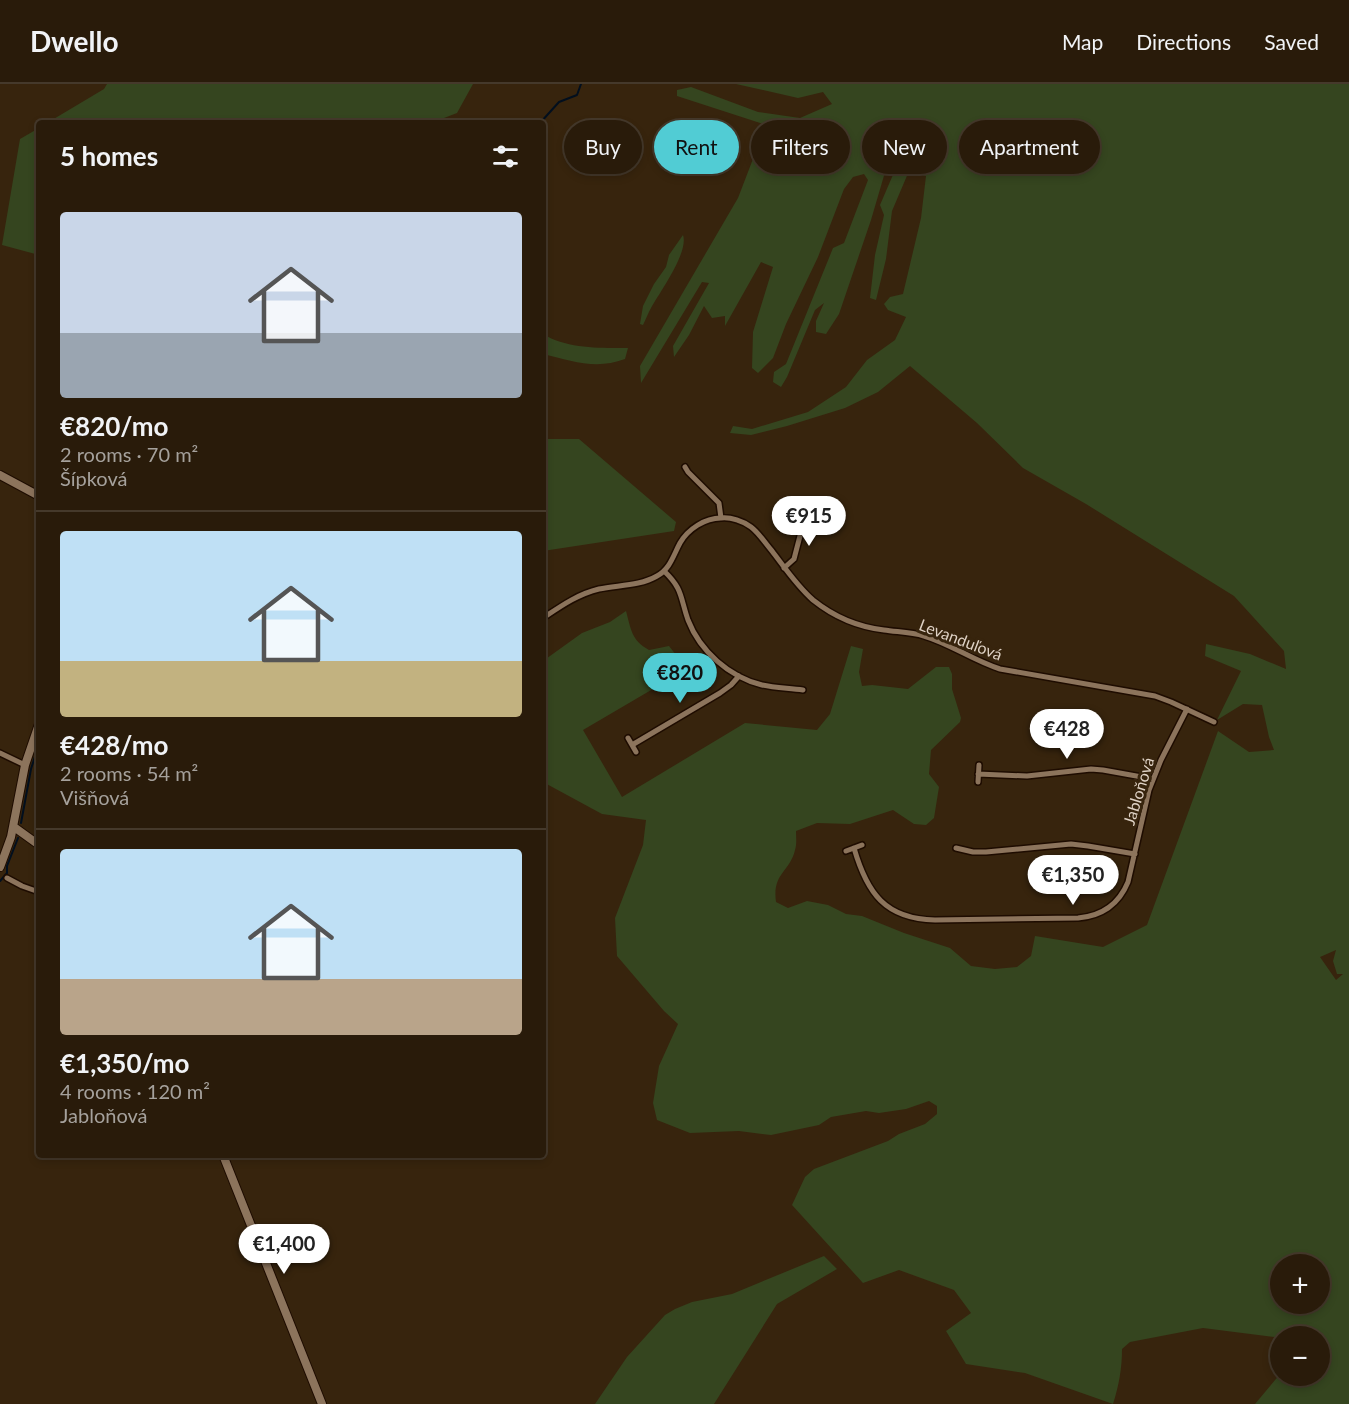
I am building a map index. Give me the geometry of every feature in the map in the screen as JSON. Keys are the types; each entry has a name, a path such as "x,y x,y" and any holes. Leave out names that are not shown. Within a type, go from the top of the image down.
{"street":[{"path":"546,616 587,592 645,581 657,576 672,561 679,544 690,531 708,520 721,518 719,503 685,467"},
{"path":"0,475 36,494"},
{"path":"784,568 794,559 807,509"},
{"name":"Levanduľová","path":"721,518 738,520 751,527 803,591 831,612 857,624 923,636 938,641 978,662 1000,669 1148,694 1214,722"},
{"path":"664,571 678,586 689,620 700,641 718,662 739,676 762,685 803,690"},
{"path":"632,745 720,693 739,676"},
{"name":"Jabloňová","path":"854,848 863,876 872,892 896,912 913,918 935,920 1078,918 1097,915 1112,906 1125,891 1153,779 1187,709"},
{"path":"0,867 14,827 25,765 36,733"},
{"path":"628,738 636,752"},
{"path":"0,753 25,765"},
{"path":"978,782 979,765"},
{"path":"978,774 1027,776 1091,769 1153,779"},
{"path":"14,827 36,843"},
{"path":"956,848 986,852 1071,844 1135,854"},
{"path":"846,851 862,845"},
{"path":"7,878 36,891"},
{"path":"224,1158 322,1404"}],"green space":[{"path":"107,84 473,84 457,113 439,120 52,120 104,89"},
{"path":"736,84 1349,84 1349,1404 1255,1404 1270,1386 1330,1386 1330,1326 1270,1326 1270,1336 1203,1328 1130,1342 1122,1349 1120,1376 1113,1404 1025,1373 966,1364 946,1331 971,1313 954,1290 899,1270 863,1283 792,1205 805,1177 814,1169 888,1141 925,1124 937,1114 937,1106 929,1101 906,1109 879,1113 866,1111 831,1117 819,1125 771,1135 739,1131 690,1133 657,1120 653,1103 659,1066 678,1024 617,956 615,918 643,845 646,820 602,814 546,784 546,659 582,633 610,622 626,611 633,634 643,646 649,650 669,646 687,669 583,730 622,797 745,723 817,730 830,714 851,646 863,649 859,672 862,686 908,689 936,667 949,667 952,674 952,689 961,718 960,722 931,750 929,774 939,787 934,818 926,825 914,824 893,810 850,824 817,823 796,831 793,857 779,879 775,892 776,902 788,908 807,901 828,905 846,914 862,916 950,948 971,966 995,969 1017,967 1031,956 1035,936 1103,947 1147,925 1218,731 1249,752 1274,750 1262,705 1243,704 1217,720 1241,671 1205,656 1206,644 1250,654 1286,669 1284,651 1234,596 1086,504 1023,468 977,423 910,366 878,392 845,408 751,435 730,433 733,426 752,429 808,412 846,387 867,360 895,340 906,317 888,310 884,304 890,297 903,294 921,218 926,176 919,174 947,174 947,120 862,120 862,174 864,174 853,177 844,189 818,257 786,324 773,358 758,373 752,368 753,332 773,267 761,262 725,326 725,316 712,318 704,306 674,357 673,346 709,283 702,282 641,383 640,366 738,198 751,164 751,174 850,174 850,120 751,120 677,96 677,90 691,87 758,112 800,118 832,104 823,92 798,98","holes":["1336,950 1333,961 1337,974 1343,974 1336,980 1320,957"]},
{"path":"36,130 36,254 2,245 20,139"},
{"path":"864,174 884,174 839,314 826,334 816,332 816,321 824,303 815,310 781,387 773,382 774,372 786,364 833,248 844,243 868,180"},
{"path":"893,174 908,174 892,211 886,259 876,300 870,298 875,255 884,215 880,205"},
{"path":"683,235 684,242 678,261 643,325 640,324 643,306 666,267 669,255"},
{"path":"546,336 573,345 628,348 625,359 614,362 594,364 574,362 546,355"},
{"path":"546,439 579,439 676,522 674,531 546,551"},
{"path":"824,1256 837,1269 777,1304 714,1404 595,1404 627,1357 665,1315 692,1302 732,1294"}],"waterway":[{"path":"543,120 559,102 577,95 581,84"},
{"path":"21,823 36,753"},
{"path":"0,881 7,873 7,866 18,838"}]}
